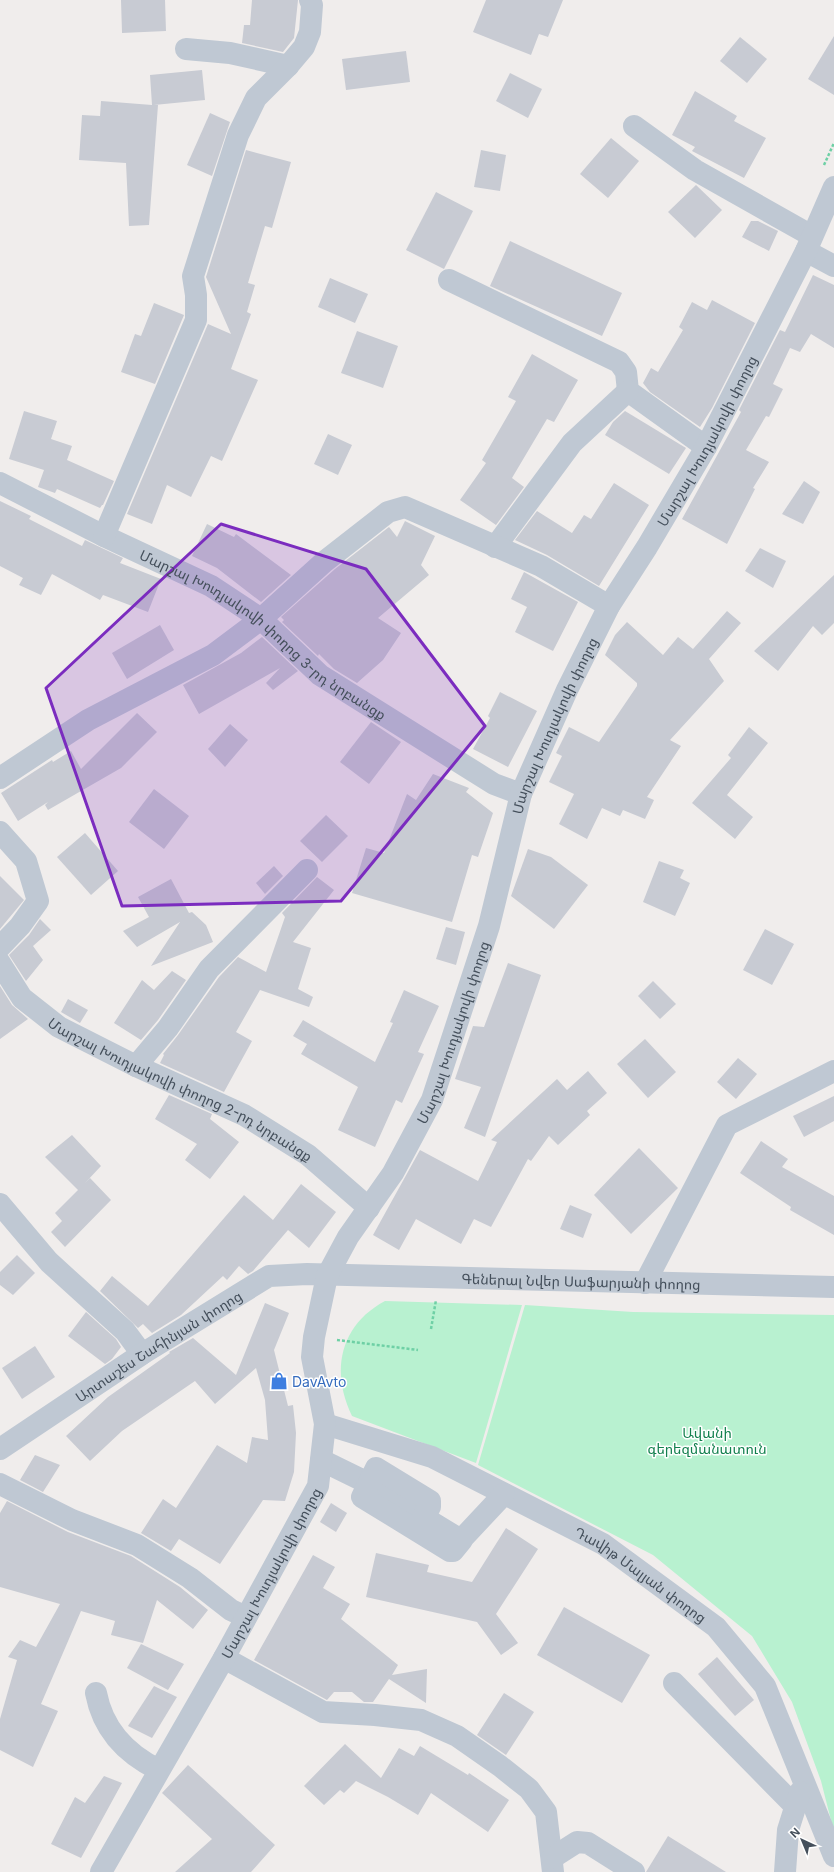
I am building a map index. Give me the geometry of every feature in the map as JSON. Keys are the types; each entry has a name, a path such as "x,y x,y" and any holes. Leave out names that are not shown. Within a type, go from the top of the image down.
{"street":[{"path":"104,536 196,320 196,296 193,276 238,135 256,98 288,66 304,47 310,32 312,6 310,0"},
{"path":"186,49 230,53 288,66"},
{"path":"634,126 695,170 809,244 834,266"},
{"name":"Մարշալ Խուդյակովի փողոց","path":"101,1872 147,1764 224,1658 318,1486 325,1424 312,1357 314,1337 327,1276 348,1237 393,1173 432,1100 489,926 521,794 567,690 609,606 647,547 706,446 809,244 834,187"},
{"path":"448,280 619,362 626,372 628,391 706,446"},
{"path":"495,547 572,443 628,391"},
{"name":"Մարշալ Խուդյակովի փողոց 3-րդ նրբանցք","path":"0,483 104,536 211,586 261,619 320,675 494,784 521,794"},
{"path":"0,778 88,720 214,655 261,619 324,562 388,512 405,507 541,566 609,606"},
{"path":"0,832 26,861 38,901 20,926 0,947"},
{"path":"136,1066 168,1028 209,969 307,870"},
{"name":"Մարշալ Խուդյակովի փողոց 2-րդ նրբանցք","path":"0,963 22,998 59,1027 136,1066 244,1115 308,1155 369,1208"},
{"path":"645,1283 727,1125 834,1071"},
{"path":"0,1204 49,1262 125,1331 142,1354"},
{"name":"Արտաշես Շահինյան փողոց","path":"0,1449 142,1354 269,1276 307,1274 327,1276"},
{"name":"Գեներալ Նվեր Սաֆարյանի փողոց","path":"327,1276 834,1287"},
{"name":"Դավիթ Մալյան փողոց","path":"325,1424 432,1457 603,1544 716,1627 765,1686 834,1856"},
{"path":"321,1460 368,1483"},
{"path":"462,1540 423,1517 430,1507 430,1501 376,1468 362,1497 450,1551 453,1551 504,1494"},
{"path":"0,1484 72,1520 137,1546 190,1578 231,1610 246,1617"},
{"path":"224,1658 323,1712 375,1715 421,1720 457,1736 500,1766 529,1789 546,1812 552,1865"},
{"path":"674,1683 795,1806"},
{"path":"96,1693 99,1709 108,1726 147,1764"},
{"path":"786,1872 788,1830 803,1780"},
{"path":"552,1865 577,1842 588,1843 634,1872"}],"path":[{"path":"431,1329 439,1279"},
{"path":"314,1337 418,1350"}],"highlighted area":[{"path":"221,524 366,569 485,726 341,901 122,906 46,688"}],"green space":[{"path":"385,1301 522,1305 476,1463 352,1416 345,1399 342,1382 341,1366 343,1351 349,1336 358,1323 370,1311"},
{"name":"Ավանի գերեզմանատուն","path":"525,1305 633,1312 834,1315 834,1832 821,1781 792,1702 752,1636 653,1555 478,1465"}],"building":[{"path":"121,0 165,0 166,31 122,33"},
{"path":"252,0 298,0 294,38 283,52 242,43 244,25 250,25"},
{"path":"486,0 563,0 548,37 539,34 531,55 473,32"},
{"path":"834,36 834,95 808,79"},
{"path":"740,37 767,59 747,83 720,61"},
{"path":"406,51 410,82 346,90 342,59"},
{"path":"202,70 205,100 154,105 158,105 149,225 129,226 126,163 79,160 82,115 100,116 101,101 152,105 150,75"},
{"path":"510,73 542,89 528,118 496,101"},
{"path":"695,91 737,116 734,121 766,138 744,178 692,151 695,147 672,135"},
{"path":"210,113 230,122 212,176 187,165"},
{"path":"611,138 639,161 608,198 580,174"},
{"path":"246,150 291,162 272,228 265,226 248,283 255,285 247,312 251,314 231,369 258,380 222,461 211,456 191,497 167,485 152,524 127,514 208,324 231,334 206,277"},
{"path":"481,150 506,155 500,191 474,187"},
{"path":"696,185 722,210 695,238 668,212"},
{"path":"436,192 473,211 444,269 406,250"},
{"path":"751,221 758,221 778,231 769,251 742,237"},
{"path":"510,241 622,293 602,336 490,286"},
{"path":"813,275 834,285 834,348 811,334 800,352 790,348 773,384 783,389 769,417 766,416 746,450 769,462 753,488 755,489 727,544 682,519 741,412 739,410 780,330 785,332"},
{"path":"330,278 368,294 355,323 318,307"},
{"path":"712,300 755,323 712,408 700,427 650,392 643,383 651,368 658,372 683,330 679,327 692,302 707,310"},
{"path":"154,303 184,315 155,384 121,372 135,334 141,336"},
{"path":"357,331 398,346 383,388 341,373"},
{"path":"532,354 578,380 554,422 547,419 512,478 524,487 496,525 460,500 486,463 482,460 516,401 508,397"},
{"path":"24,411 57,421 51,439 72,446 67,460 114,481 103,505 100,508 57,489 55,493 38,487 44,470 9,459"},
{"path":"625,411 686,448 669,474 605,435 613,422"},
{"path":"328,434 352,445 338,475 314,464"},
{"path":"804,481 820,492 803,524 782,514"},
{"path":"614,483 649,505 599,586 547,555 515,540 537,511 572,533 584,515 591,519"},
{"path":"0,501 31,516 29,519 82,546 85,540 123,558 120,563 161,579 148,612 103,595 100,600 52,574 41,595 19,585 23,578 0,566"},
{"path":"405,521 435,536 421,565 429,575 378,618 401,633 383,660 357,683 334,669 319,654 318,656 282,622 284,620 281,617 335,569 389,527 397,537"},
{"path":"207,524 234,537 236,534 291,575 261,602 217,568 192,556"},
{"path":"760,548 786,561 773,588 745,571"},
{"path":"524,572 578,602 553,651 515,632 527,607 511,599"},
{"path":"834,575 834,623 822,635 813,626 778,671 754,651"},
{"path":"727,611 741,623 709,659 724,681 670,740 681,746 647,797 654,800 645,819 623,810 620,816 602,808 587,839 559,824 574,794 549,782 562,756 556,753 569,727 599,742 637,686 637,683 605,655 615,635 627,622 663,655 678,637 693,649"},
{"path":"160,625 174,650 127,679 112,653"},
{"path":"262,637 298,671 273,690 266,683 280,668 199,714 183,685 241,653"},
{"path":"500,692 537,711 508,767 473,749 490,718 488,716"},
{"path":"137,713 157,732 121,768 48,810 45,805 48,802 18,821 1,793 52,760 53,762 71,751 81,769"},
{"path":"371,722 401,742 369,784 340,762"},
{"path":"230,724 248,740 225,767 208,749"},
{"path":"749,727 768,743 727,795 753,817 735,839 692,803 731,758 728,755"},
{"path":"433,774 469,788 466,792 493,813 478,857 472,855 452,922 352,893 366,848 384,853 407,794 416,800"},
{"path":"154,789 189,816 164,849 129,822"},
{"path":"326,815 348,836 322,862 300,841"},
{"path":"85,833 118,871 91,895 57,857"},
{"path":"528,849 551,857 588,885 554,929 511,896"},
{"path":"659,861 684,870 680,878 690,883 675,916 643,902"},
{"path":"274,866 283,876 265,894 256,883"},
{"path":"0,876 24,900 0,929"},
{"path":"317,877 334,890 293,942 311,948 298,989 313,997 309,1007 260,990 236,1032 252,1041 224,1092 160,1063 164,1055 163,1054 219,977 238,957 266,972 285,917 282,913"},
{"path":"171,879 189,913 192,912 206,925 213,942 151,966 180,922 137,947 123,931 149,917 138,897"},
{"path":"40,919 51,930 33,946 43,960 26,981 9,955 29,935"},
{"path":"446,927 465,932 456,965 436,959"},
{"path":"765,929 794,944 772,985 743,970"},
{"path":"508,963 541,975 485,1137 464,1128 481,1087 455,1079 473,1026 484,1027"},
{"path":"172,971 186,980 158,1020 141,1040 114,1023 142,980 154,990"},
{"path":"653,981 676,1004 660,1019 638,996"},
{"path":"0,986 12,1005 28,1019 0,1039"},
{"path":"404,990 439,1006 418,1052 424,1054 402,1103 396,1100 375,1147 338,1130 358,1087 301,1054 307,1044 293,1036 303,1020 375,1062 393,1023 390,1022"},
{"path":"68,999 88,1010 80,1023 61,1012"},
{"path":"645,1039 676,1072 648,1098 617,1064"},
{"path":"738,1058 757,1074 736,1099 717,1082"},
{"path":"588,1071 607,1093 587,1111 590,1115 558,1145 549,1136 531,1161 528,1159 491,1227 474,1219 461,1244 416,1219 399,1250 373,1235 420,1150 478,1181 497,1142 491,1140 557,1079 567,1090"},
{"path":"169,1095 212,1114 210,1119 239,1142 210,1179 185,1160 197,1144 155,1119"},
{"path":"834,1096 834,1121 804,1137 793,1116"},
{"path":"72,1135 101,1166 85,1183 90,1178 111,1200 65,1247 51,1232 62,1221 55,1213 78,1190 45,1157"},
{"path":"761,1141 788,1159 782,1167 834,1196 834,1235 790,1210 791,1207 740,1173"},
{"path":"639,1148 678,1188 631,1234 594,1195"},
{"path":"301,1184 336,1212 309,1248 288,1230 253,1271 248,1274 239,1266 227,1280 223,1276 181,1315 152,1333 143,1324 138,1328 100,1291 112,1276 148,1306 244,1195 273,1220"},
{"path":"570,1205 592,1214 583,1238 560,1229"},
{"path":"17,1255 35,1273 13,1295 0,1285 0,1272"},
{"path":"265,1303 289,1313 274,1350 288,1406 293,1405 296,1433 294,1472 285,1501 263,1500 220,1564 179,1539 171,1551 141,1533 163,1499 176,1508 217,1445 247,1463 252,1437 268,1440 265,1400 256,1368 215,1404 195,1381 122,1431 90,1461 66,1436 108,1397 170,1353 169,1352 193,1338 236,1375"},
{"path":"86,1312 116,1339 121,1347 112,1359 105,1364 68,1336"},
{"path":"35,1346 55,1377 22,1399 2,1368"},
{"path":"35,1455 60,1465 43,1492 20,1480"},
{"path":"7,1501 68,1532 131,1556 180,1587 208,1610 193,1629 157,1600 143,1643 111,1635 115,1621 81,1611 41,1704 58,1711 33,1767 0,1750 0,1719 17,1660 8,1657 20,1640 36,1647 60,1604 0,1587 0,1513"},
{"path":"331,1503 347,1513 336,1532 320,1522"},
{"path":"506,1528 538,1549 496,1614 518,1643 501,1655 477,1622 366,1597 376,1553 429,1565 427,1572 472,1582"},
{"path":"313,1555 335,1567 323,1588 350,1604 341,1619 398,1665 392,1675 427,1669 426,1703 389,1679 373,1702 364,1702 352,1692 334,1692 327,1700 254,1660"},
{"path":"564,1607 650,1655 622,1703 537,1655"},
{"path":"141,1644 184,1664 168,1690 127,1668"},
{"path":"717,1657 754,1700 735,1716 698,1674"},
{"path":"154,1686 177,1697 152,1738 128,1726"},
{"path":"504,1693 534,1712 506,1755 477,1735"},
{"path":"345,1744 381,1778 399,1748 414,1756 420,1746 468,1775 469,1773 509,1800 488,1832 431,1793 418,1815 388,1797 356,1781 344,1793 340,1790 324,1805 304,1786"},
{"path":"188,1765 275,1845 251,1872 175,1872 212,1839 162,1793"},
{"path":"104,1776 122,1783 81,1858 51,1844 75,1797 85,1803"},
{"path":"668,1836 726,1872 646,1872"}],"place":[{"name":"DavAvto","path":"279,1381"}]}
